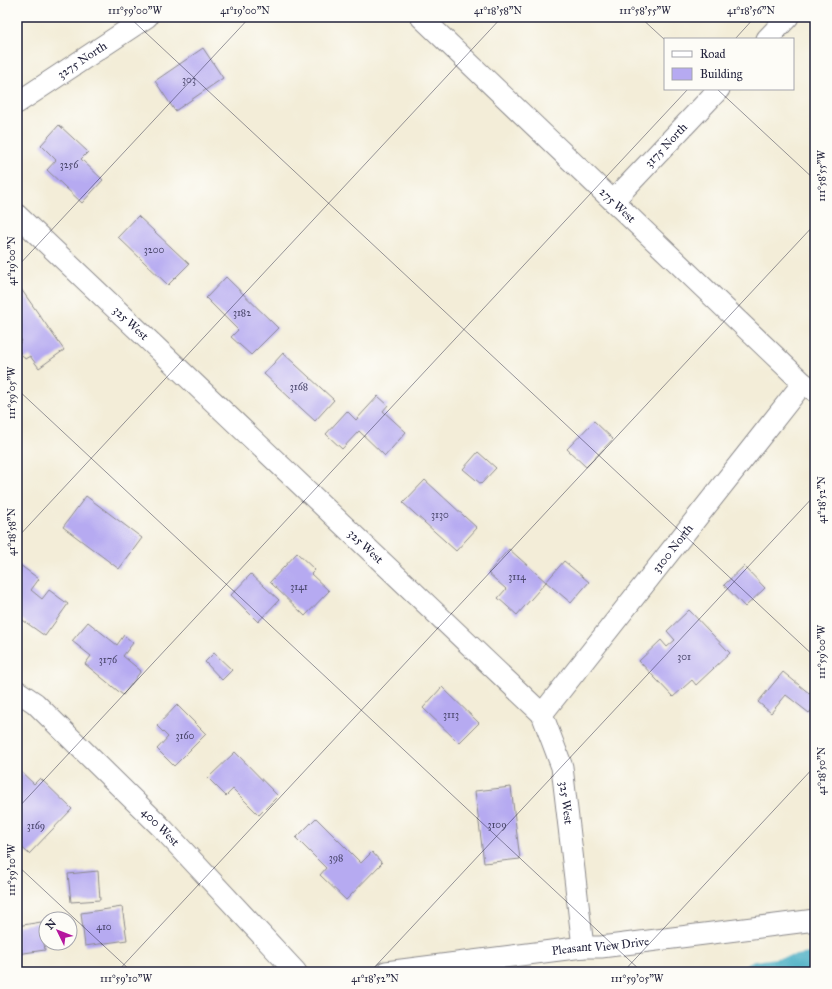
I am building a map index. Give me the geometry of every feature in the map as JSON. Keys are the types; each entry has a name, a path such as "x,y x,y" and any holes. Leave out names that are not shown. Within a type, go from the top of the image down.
{"street":[{"name":"3275 North","path":"17,103 147,17"},
{"name":"275 West","path":"421,17 809,387"},
{"path":"768,38 788,17"},
{"name":"3175 North","path":"613,201 719,90"},
{"name":"325 West","path":"17,214 542,714 562,767 583,947"},
{"name":"3100 North","path":"542,714 809,387"},
{"name":"400 West","path":"17,691 35,703 162,828 296,972"},
{"name":"Pleasant View Drive","path":"386,972 815,920"}],"building":[{"path":"203,48 223,78 175,111 155,81"},
{"path":"59,125 88,152 81,159 103,180 82,203 47,170 56,160 41,145"},
{"path":"138,216 189,264 168,285 118,237"},
{"path":"226,277 278,328 251,355 231,337 238,330 206,298"},
{"path":"21,289 64,350 39,368 30,356 25,359 17,348 17,345 22,341 17,335 17,292"},
{"path":"283,353 334,400 315,421 264,374"},
{"path":"378,396 388,405 383,411 406,432 385,456 359,431 342,449 326,434 347,411 356,420"},
{"path":"594,421 613,439 586,467 567,449"},
{"path":"478,452 496,468 481,484 463,469"},
{"path":"425,480 477,528 456,551 403,503"},
{"path":"86,496 142,538 119,569 63,527"},
{"path":"509,549 546,582 517,615 498,598 506,589 488,573"},
{"path":"297,553 315,570 311,574 329,591 305,616 270,582"},
{"path":"564,561 589,582 571,603 546,582"},
{"path":"20,565 39,579 31,590 42,599 49,590 68,604 45,636 17,616 17,569"},
{"path":"744,566 765,588 745,607 724,585"},
{"path":"251,574 279,600 258,622 231,595"},
{"path":"689,610 730,653 696,685 692,680 673,697 639,661 661,640 667,647 675,640 667,631"},
{"path":"88,622 117,645 124,635 133,643 123,656 141,671 123,695 85,664 91,656 72,641"},
{"path":"214,653 232,670 222,680 205,662"},
{"path":"783,672 815,698 815,706 809,713 786,695 771,713 758,702"},
{"path":"442,687 479,723 459,743 423,708"},
{"path":"177,705 206,734 174,766 157,749 168,737 157,726"},
{"path":"235,752 278,796 259,815 233,789 226,796 208,778"},
{"path":"17,768 34,784 40,778 72,809 29,854 17,843"},
{"path":"511,787 520,859 484,863 475,791"},
{"path":"316,818 361,863 372,852 382,863 346,900 320,875 326,868 296,838"},
{"path":"98,871 100,900 71,902 68,874"},
{"path":"122,907 127,940 85,946 81,913"},
{"path":"38,922 38,951 17,954 17,926"}],"waterway":[{"path":"753,972 815,963"}]}
